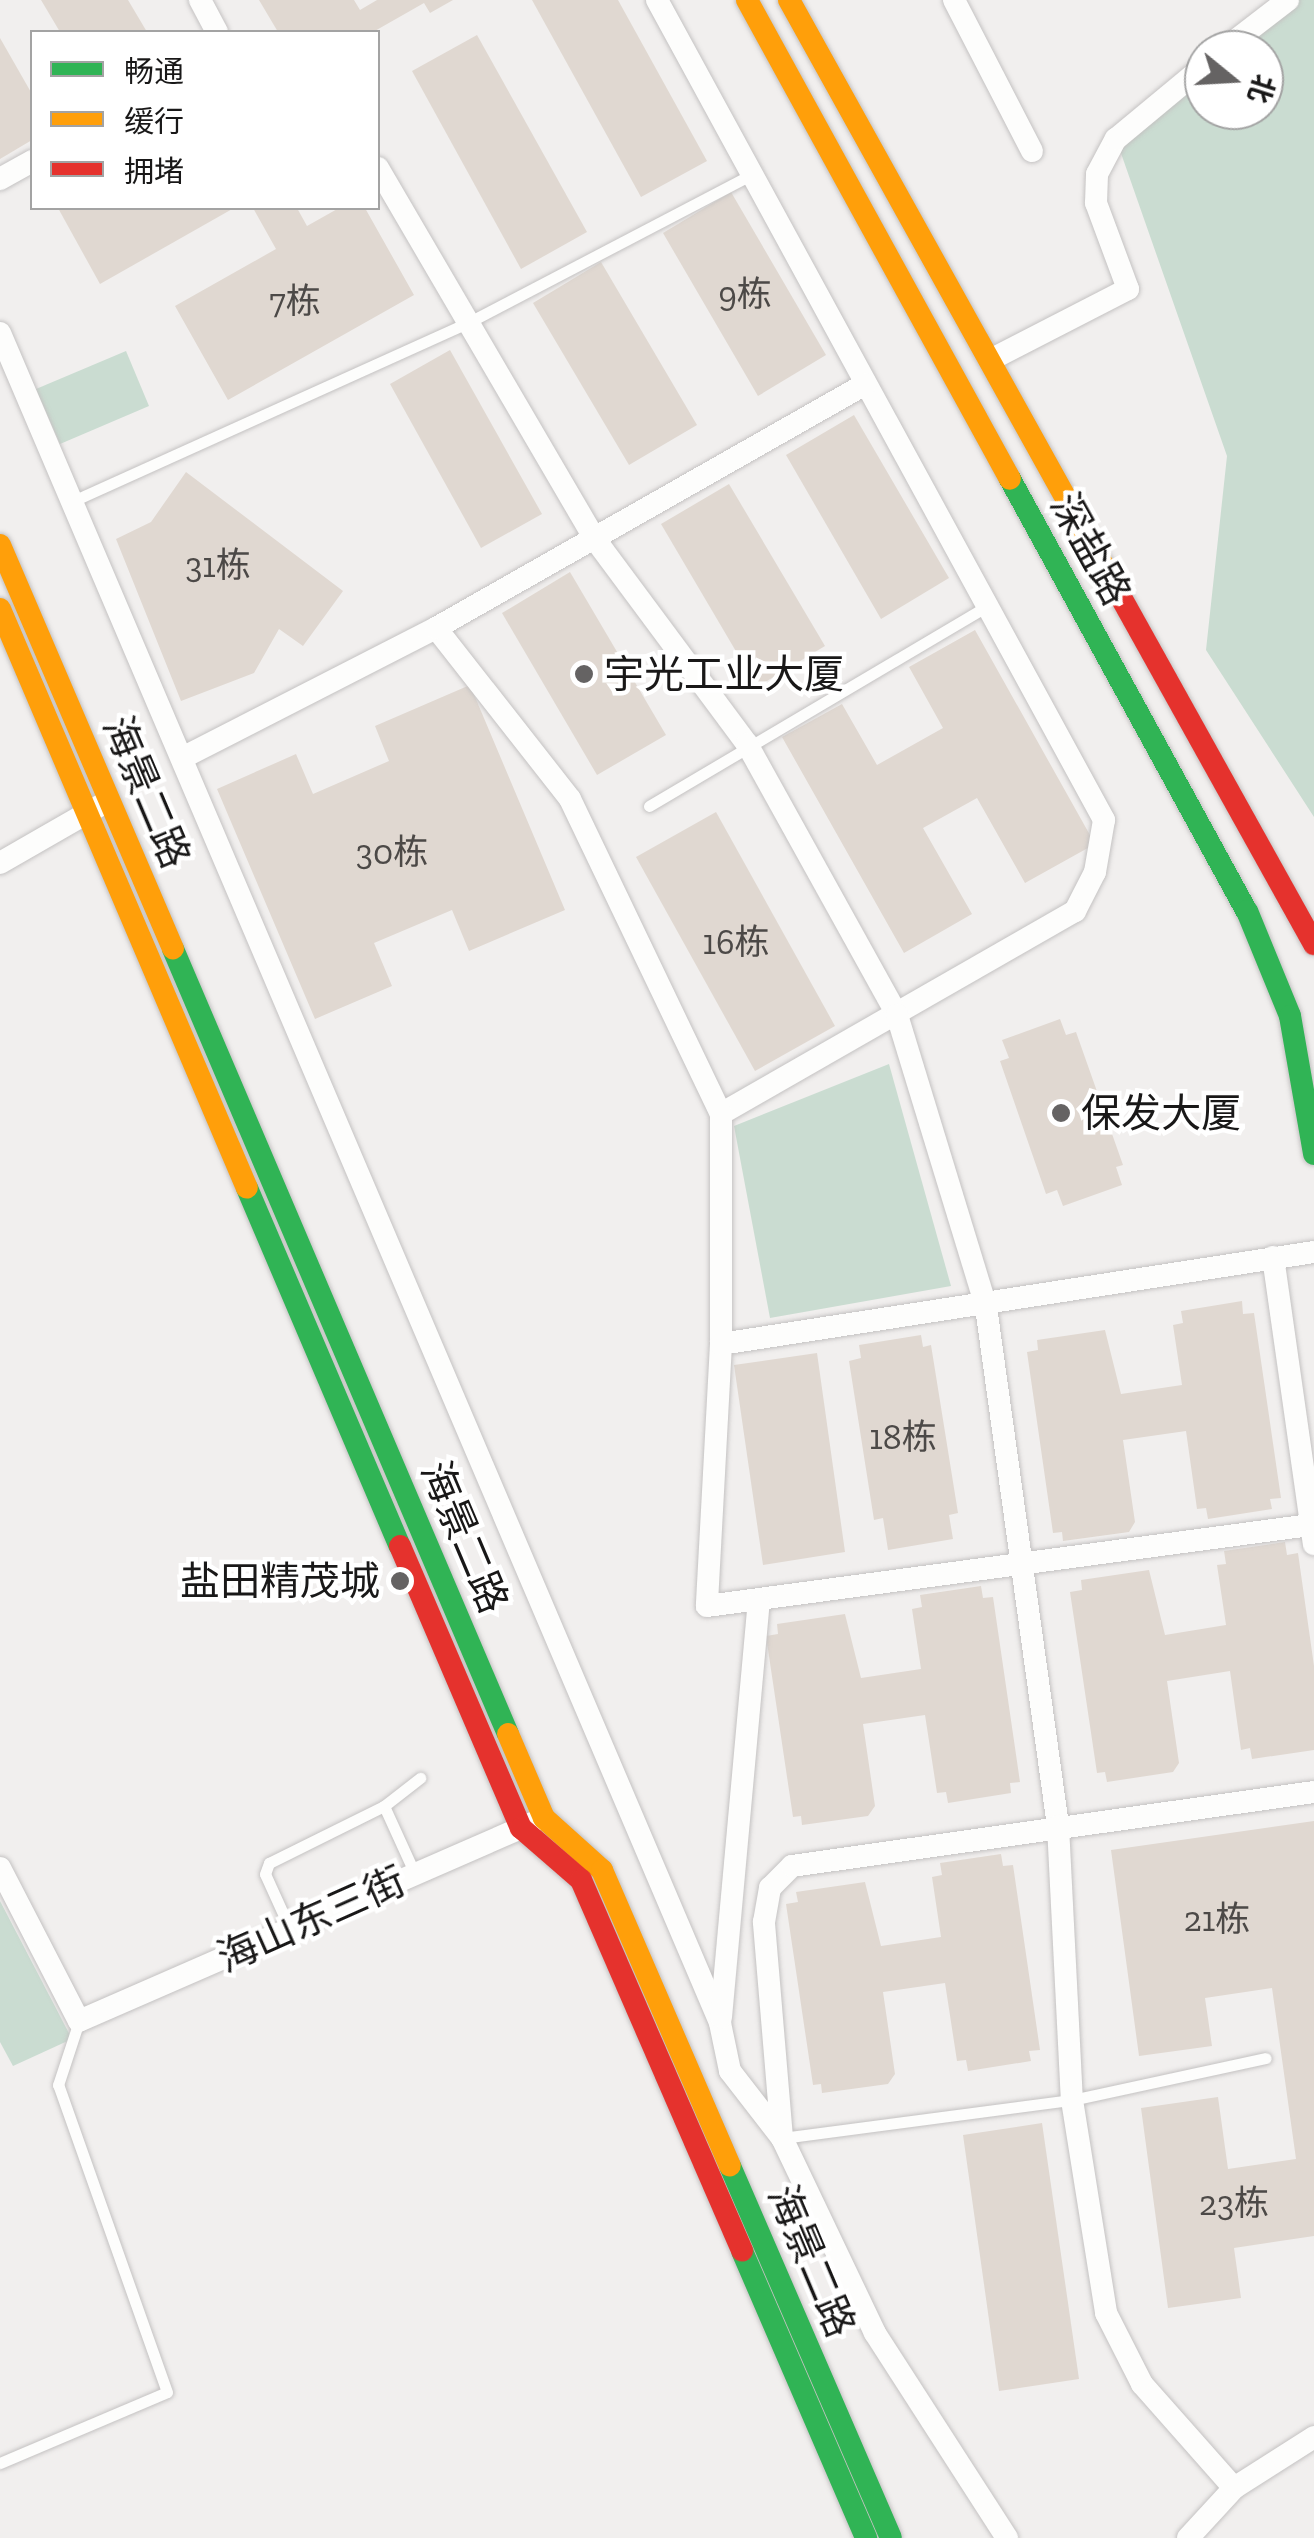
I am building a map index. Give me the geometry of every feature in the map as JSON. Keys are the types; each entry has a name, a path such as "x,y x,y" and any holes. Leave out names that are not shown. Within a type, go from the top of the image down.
{"street":[{"path":"200,0 216,30"},
{"path":"657,0 1104,820 1094,872 1076,911 721,1114"},
{"name":"深盐路","path":"747,0 1247,911 1290,1016 1314,1154"},
{"name":"深盐路","path":"789,0 1314,944"},
{"path":"954,0 1032,151"},
{"path":"1248,30 1288,0"},
{"path":"992,359 1128,289 1096,204 1097,174 1116,140 1184,83"},
{"path":"0,179 30,163"},
{"path":"380,171 473,320 594,538 747,744 897,1015 986,1307 1058,1826 1072,2100 1112,2338 1142,2384 1234,2488"},
{"path":"0,333 184,757 720,2023 730,2071 782,2138 875,2333 1007,2538"},
{"path":"184,757 436,628 866,384"},
{"name":"海景二路","path":"0,544 544,1818 602,1870 891,2538"},
{"name":"海景二路","path":"0,610 521,1828 581,1880 866,2538"},
{"path":"436,628 570,799 721,1114 721,1344 707,1606 1312,1534 1273,1257"},
{"path":"0,863 110,801"},
{"path":"721,1344 986,1307 1314,1252"},
{"path":"720,2023 759,1602"},
{"path":"782,2138 764,1922 770,1888 792,1866 1314,1792"},
{"name":"海山东三街","path":"79,2020 544,1818"},
{"path":"0,1868 79,2020"},
{"path":"1188,2538 1234,2488 1314,2437"}],"lane":[{"path":"74,501 473,320 752,174"},
{"path":"649,806 747,744 987,606"},
{"path":"290,1929 265,1874 269,1863 384,1806 420,1778"},
{"path":"384,1806 415,1874"},
{"path":"0,2464 167,2392 58,2085 79,2020"},
{"path":"782,2138 1072,2100 1266,2058"}],"green space":[{"path":"1288,0 1314,0 1314,817 1206,650 1227,456 1116,139 1184,83 1184,130 1284,130 1284,30 1249,30"},
{"path":"126,351 149,406 60,444 36,389"},
{"path":"889,1064 951,1286 770,1318 734,1126"},
{"path":"0,1901 72,2039 13,2066 0,2042"}],"building":[{"path":"41,0 128,0 146,30 59,30"},
{"path":"259,0 354,0 360,10 377,0 453,0 430,13 424,3 377,30 277,30"},
{"path":"532,0 618,0 707,161 641,197"},
{"path":"477,35 587,232 521,269 412,71"},
{"path":"0,38 30,90 30,141 0,159"},
{"path":"731,192 826,355 758,396 663,233"},
{"path":"59,210 230,210 100,284"},
{"path":"254,210 298,210 307,226 335,210 366,210 414,295 228,400 175,306 276,249"},
{"path":"601,262 697,425 629,465 533,303"},
{"path":"450,350 542,514 481,548 390,384"},
{"path":"854,415 949,578 881,619 786,455"},
{"path":"186,472 343,591 303,646 279,629 254,673 181,701 116,539 151,522"},
{"path":"729,484 825,646 757,687 661,524"},
{"name":"宇光工业大厦","path":"570,572 666,735 597,775 502,613"},
{"path":"975,630 1095,844 1025,883 977,798 923,828 972,914 904,953 782,737 842,704 877,765 943,728 909,667"},
{"path":"470,685 565,910 469,951 452,910 374,943 392,986 315,1019 217,789 296,754 313,794 389,761 375,726"},
{"path":"716,812 835,1026 755,1071 636,857"},
{"name":"保发大厦","path":"1060,1019 1066,1035 1076,1032 1123,1165 1116,1167 1122,1185 1063,1206 1057,1190 1046,1194 1000,1061 1009,1058 1002,1040"},
{"path":"1242,1301 1243,1314 1254,1313 1281,1498 1270,1499 1272,1509 1208,1519 1206,1508 1197,1509 1186,1431 1123,1440 1135,1522 1129,1532 1063,1541 1062,1532 1053,1533 1027,1352 1038,1350 1037,1340 1105,1330 1121,1394 1182,1385 1173,1325 1183,1323 1181,1311"},
{"path":"921,1335 923,1347 931,1345 958,1513 949,1515 953,1539 888,1550 883,1518 874,1520 849,1361 861,1358 859,1345"},
{"path":"817,1353 845,1552 763,1565 734,1365"},
{"path":"1285,1542 1287,1555 1298,1553 1314,1666 1314,1750 1252,1759 1250,1748 1241,1750 1230,1671 1167,1681 1179,1763 1173,1772 1107,1782 1105,1772 1097,1773 1070,1592 1082,1590 1081,1580 1149,1570 1165,1635 1226,1625 1217,1565 1226,1564 1224,1551"},
{"path":"981,1586 983,1598 993,1597 1020,1782 1010,1783 1011,1793 948,1803 946,1792 937,1793 925,1715 863,1724 875,1806 868,1816 802,1825 801,1816 793,1817 766,1636 778,1634 777,1624 845,1614 861,1678 921,1669 912,1609 922,1607 920,1595"},
{"path":"1314,1821 1314,2236 1234,2248 1241,2298 1168,2308 1141,2108 1218,2097 1228,2169 1296,2159 1272,1988 1205,1998 1212,2046 1139,2056 1111,1850"},
{"path":"1001,1854 1003,1866 1013,1865 1040,2050 1029,2051 1031,2061 968,2071 966,2060 957,2061 945,1983 883,1992 895,2074 888,2084 822,2093 821,2084 813,2085 786,1904 798,1902 796,1892 865,1882 881,1946 941,1937 932,1877 942,1875 940,1863"},
{"path":"1042,2123 1079,2379 999,2391 963,2135"}],"traffic: fast":[{"path":"1010,479 1247,911 1290,1016 1314,1154"},
{"path":"173,949 508,1734"},
{"path":"247,1188 400,1546"},
{"path":"730,2166 891,2538"},
{"path":"742,2251 866,2538"}],"traffic: slow":[{"path":"747,0 1010,479"},
{"path":"789,0 1118,592"},
{"path":"0,545 173,949"},
{"path":"0,609 247,1188"},
{"path":"508,1734 544,1818 602,1870 730,2166"}],"traffic: jam":[{"path":"1118,592 1314,944"},
{"path":"400,1546 521,1828 581,1880 742,2251"}],"place":[{"name":"宇光工业大厦","path":"584,674"},
{"name":"保发大厦","path":"1061,1113"},
{"name":"盐田精茂城","path":"400,1581"}]}
